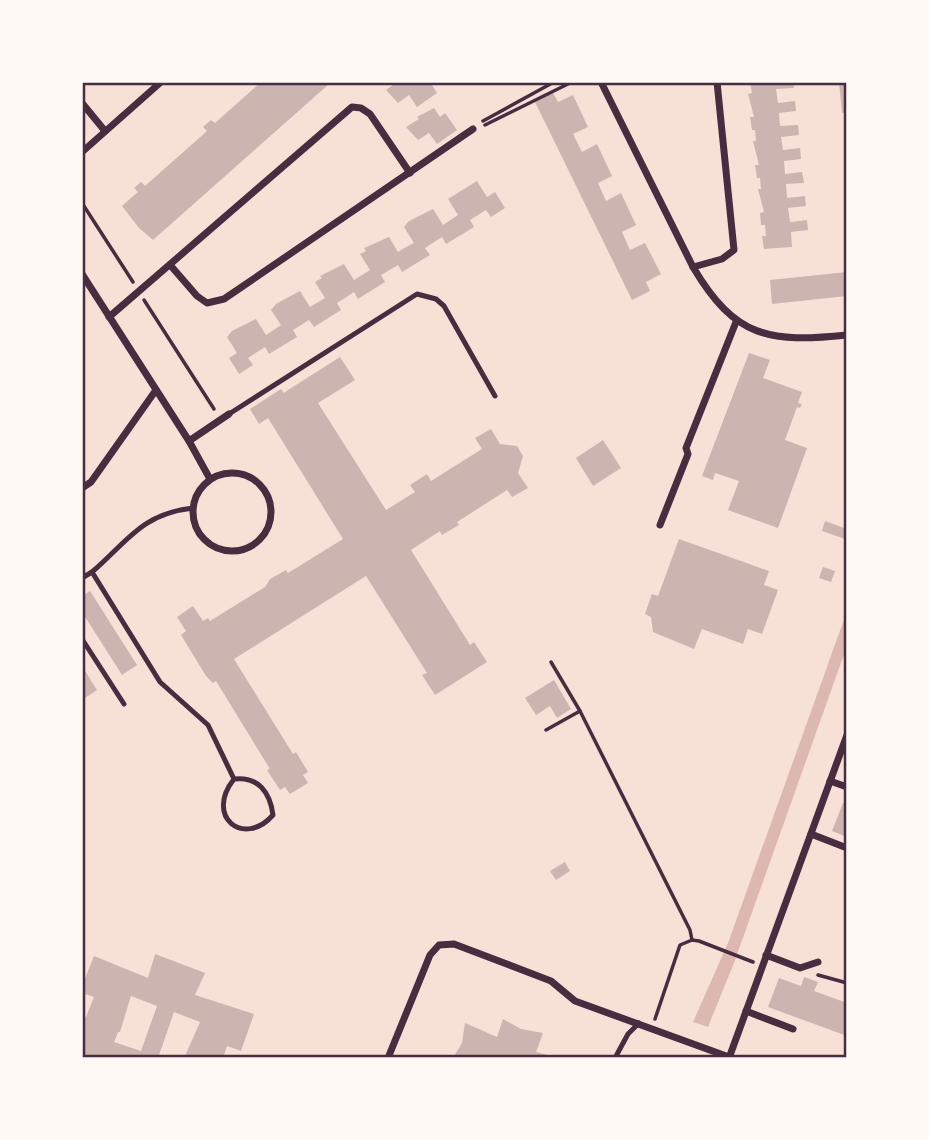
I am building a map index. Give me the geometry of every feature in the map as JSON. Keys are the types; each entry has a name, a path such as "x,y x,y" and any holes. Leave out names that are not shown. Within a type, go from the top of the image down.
{"street":[{"path":"82,152 161,82"},
{"path":"601,82 693,268 710,296 736,322 780,339 847,335"},
{"path":"693,268 722,259 734,250 717,82"},
{"path":"82,103 105,131"},
{"path":"110,317 352,107 361,108 370,114 410,173"},
{"path":"171,266 197,296 207,303 224,299 473,129"},
{"path":"82,274 189,441 210,479"},
{"path":"660,525 688,454 686,448 736,322"},
{"path":"82,488 91,482 156,390"},
{"path":"189,441 229,414"},
{"path":"236,473 259,484 271,508 265,533 245,549 219,550 200,535 194,523 193,508 201,488 210,479 236,473"},
{"path":"388,1058 430,955 439,945 454,944 551,981 575,1001 729,1057 847,735"},
{"path":"830,781 847,787"},
{"path":"811,834 847,848"},
{"path":"766,956 800,968 818,962"},
{"path":"746,1011 793,1029"}],"lane":[{"path":"229,414 417,295 436,299 444,306 495,396"},
{"path":"82,578 92,572 139,527 166,513 193,508"},
{"path":"92,572 160,682 208,725 234,779"},
{"path":"82,639 124,704"},
{"path":"234,779 254,781 271,801 273,815 264,824 247,829 234,826 225,818 221,805 222,795 234,779"},
{"path":"615,1058 628,1034 639,1023"}],"path":[{"path":"473,129 491,115 554,82"},
{"path":"473,129 572,82"},
{"path":"82,203 220,420"},
{"path":"551,662 580,710 690,930 692,940"},
{"path":"546,730 580,710"},
{"path":"652,1028 680,945 692,940 699,941 745,959"},
{"path":"800,968 847,984"}],"shaded area":[{"path":"847,611 847,646 734,963 708,1027 693,1022 728,943"}],"building":[{"path":"261,82 329,84 153,240 139,228 122,206 138,192 134,188 141,182 145,186 207,131 203,127 211,120 215,123"},
{"path":"397,82 430,82 437,93 417,107 409,95 398,103 386,90"},
{"path":"750,82 793,82 794,88 776,89 778,103 795,101 796,111 779,113 780,126 798,125 799,135 781,137 783,150 800,148 801,159 784,161 785,174 802,172 804,183 786,184 787,198 805,196 806,206 788,208 790,222 807,220 808,230 791,232 792,247 764,249 762,236 766,236 765,225 761,225 760,213 764,212 758,189 761,189 760,178 757,178 755,165 759,165 753,141 756,141 755,130 752,130 750,117 754,117 748,94 752,93"},
{"path":"839,82 847,82 847,112 842,113"},
{"path":"553,93 558,102 573,95 588,127 573,134 582,152 597,144 612,176 598,183 606,201 621,193 636,225 622,232 630,250 645,243 661,274 646,282 650,291 632,300 535,102"},
{"path":"434,108 440,117 445,113 457,130 437,144 429,133 418,140 406,127"},
{"path":"477,181 487,197 495,192 505,208 491,217 486,210 470,220 474,227 446,244 442,237 425,248 430,255 402,272 398,265 381,275 385,282 358,299 354,292 337,303 341,310 314,327 309,320 293,330 297,337 269,354 265,347 248,358 253,365 239,374 229,358 237,353 227,337 232,331 256,319 266,335 281,325 271,310 276,304 300,291 310,307 325,298 315,282 322,278 320,276 344,264 354,280 370,270 360,254 366,251 364,248 389,237 398,252 414,243 404,227 409,221 433,209 443,225 458,215 448,199"},
{"path":"847,272 847,296 772,304 770,280"},
{"path":"749,353 770,360 763,378 802,392 798,403 802,404 800,408 797,407 785,440 807,448 778,528 728,510 739,481 715,473 713,480 702,476"},
{"path":"340,357 355,380 318,403 386,510 415,492 410,485 427,474 431,481 482,449 475,438 491,429 500,444 517,446 523,456 518,473 528,488 512,497 507,490 457,522 459,525 442,535 440,531 411,550 470,645 474,642 487,662 435,695 422,675 427,673 366,576 234,659 293,754 296,752 308,772 303,775 308,783 290,794 285,787 280,790 216,681 213,683 206,676 181,635 186,631 177,617 193,606 203,621 208,618 210,621 265,587 270,579 286,570 288,573 343,539 268,418 259,424 250,409 281,389 284,393"},
{"path":"603,440 621,468 593,486 576,458"},
{"path":"825,521 847,529 845,539 822,531"},
{"path":"679,539 769,571 764,585 778,590 762,634 748,629 743,644 702,629 694,649 653,632 651,617 645,614 652,594 658,596"},
{"path":"823,567 835,571 831,582 819,578"},
{"path":"90,591 137,665 122,675 82,612 82,596"},
{"path":"82,666 97,690 82,700"},
{"path":"554,680 571,709 557,718 550,706 536,715 525,698"},
{"path":"843,803 847,804 847,837 832,831"},
{"path":"565,862 570,871 556,880 550,871"},
{"path":"155,954 205,973 195,995 254,1014 241,1051 227,1046 223,1058 185,1056 200,1022 174,1012 158,1058 82,1055 82,1016 86,1017 94,997 82,993 82,986 94,956 148,978","holes":["131,996 157,1006 141,1051 114,1042 120,1032"]},
{"path":"804,977 818,982 814,991 847,1003 847,1036 768,1007 779,978 801,986"},
{"path":"503,1019 521,1029 543,1033 536,1052 559,1058 453,1058 462,1043 465,1023 497,1037"}]}
